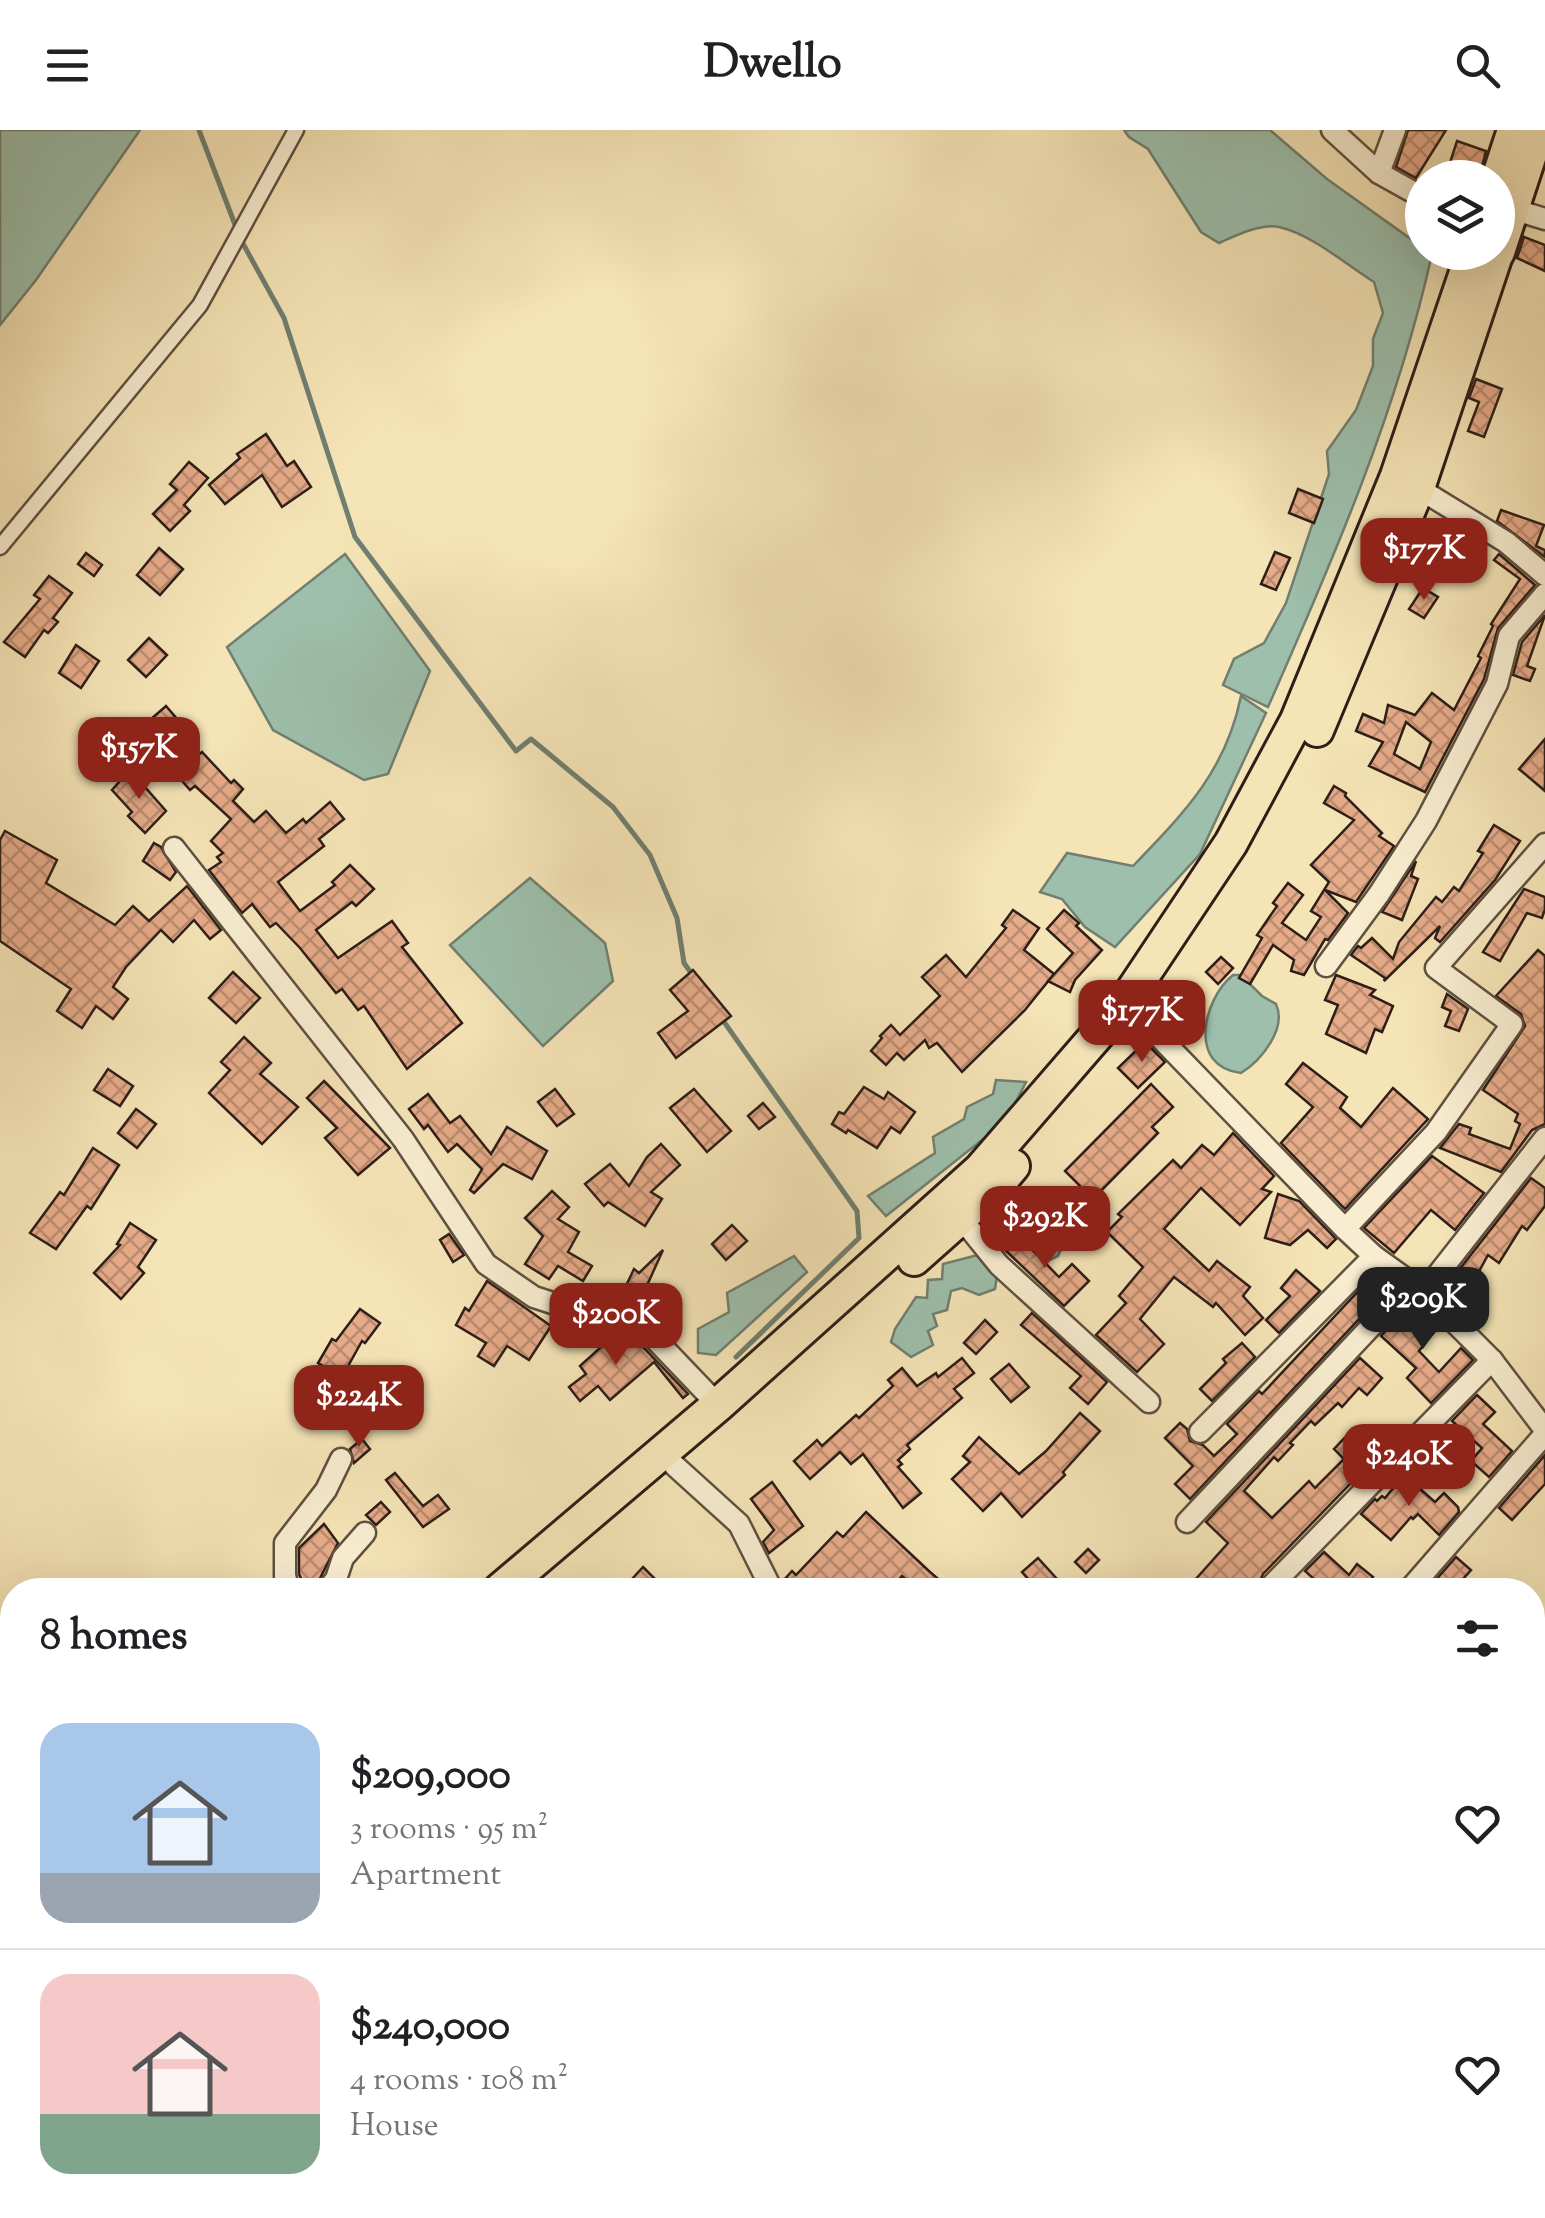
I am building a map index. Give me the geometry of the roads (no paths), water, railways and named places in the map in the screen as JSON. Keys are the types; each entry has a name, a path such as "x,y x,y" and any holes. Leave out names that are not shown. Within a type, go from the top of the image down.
{"highway":[{"path":"1504,160 1514,130"},
{"path":"1515,200 1538,130"},
{"path":"514,1578 718,1405 980,1170 1123,1005 1231,844 1297,720 1396,476 1466,270"},
{"path":"542,1578 996,1186 1140,1018 1250,855 1318,730 1418,488 1491,270"}],"street":[{"path":"0,547 200,305 296,130"},
{"path":"1332,130 1379,173 1405,188"},
{"path":"1379,173 1395,130"},
{"path":"1515,210 1545,219"},
{"path":"1418,488 1506,542 1545,576"},
{"path":"1326,966 1426,821 1497,684 1509,636 1545,594"},
{"path":"1344,1229 1436,1132 1512,1024 1436,968 1545,844"},
{"path":"174,848 402,1140 486,1264 534,1296 652,1336 718,1405"},
{"path":"1140,1018 1344,1229 1417,1289 1492,1360 1545,1432 1419,1578"},
{"path":"1186,1522 1417,1289 1545,1138"},
{"path":"961,1218 999,1265 1149,1402"},
{"path":"1200,1432 1374,1256"},
{"path":"1279,1578 1492,1360"},
{"path":"286,1578 285,1543 326,1490 342,1459"},
{"path":"674,1464 739,1524 765,1578"},
{"path":"337,1578 343,1558 366,1533"}],"waterway":[{"path":"199,130 237,230"},
{"path":"241,240 284,318 355,537 516,751 531,739 613,807 650,855 677,918 684,963 694,977"},
{"path":"722,1019 857,1211 859,1238 736,1357"}]}
